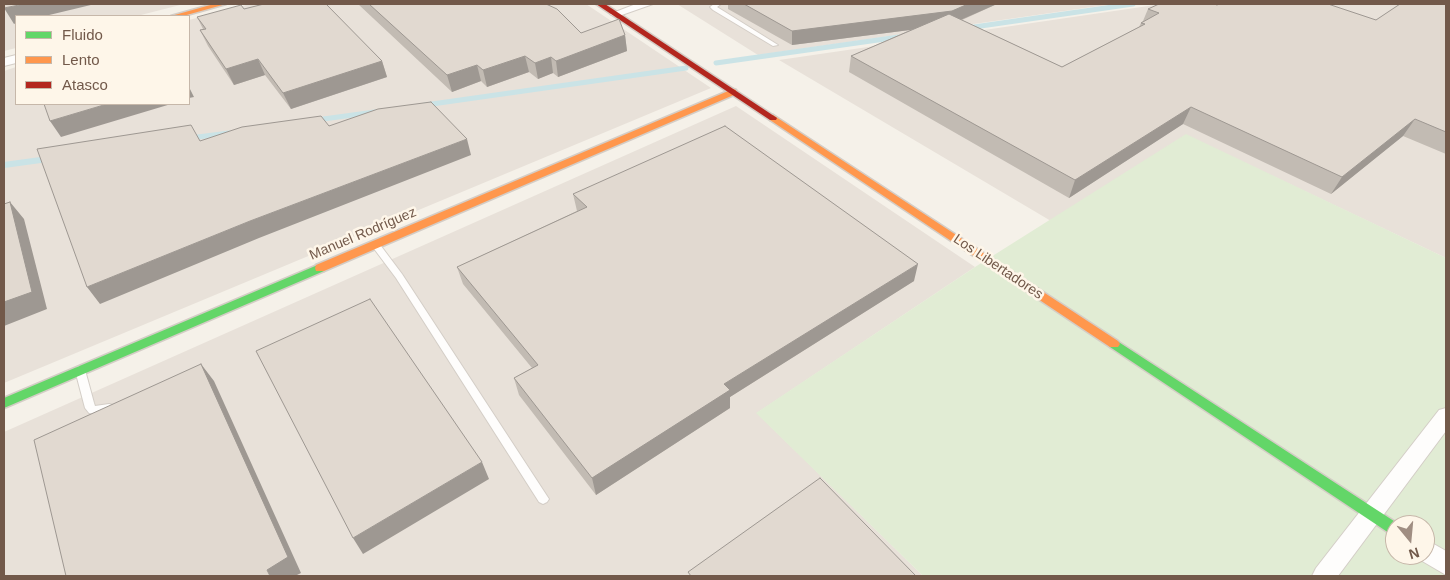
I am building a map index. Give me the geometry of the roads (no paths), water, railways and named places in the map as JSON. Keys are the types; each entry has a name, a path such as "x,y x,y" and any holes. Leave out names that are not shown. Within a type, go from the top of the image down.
{"street":[{"path":"179,15 222,4"},
{"name":"Los Libertadores","path":"600,4 1385,523"},
{"path":"616,14 647,4"},
{"name":"Manuel Rodríguez","path":"4,403 733,92"},
{"path":"1324,576 1446,416"},
{"path":"1435,557 1446,564"}],"lane":[{"path":"718,4 713,7 775,45"},
{"path":"375,244 399,276 543,499"},
{"path":"80,370 89,405 93,410 109,408"}],"waterway":[{"path":"967,28 1133,4"},
{"path":"716,63 899,37"},
{"path":"425,105 686,68"},
{"path":"316,120 375,112"},
{"path":"190,138 229,133"},
{"path":"4,165 48,159"}]}
